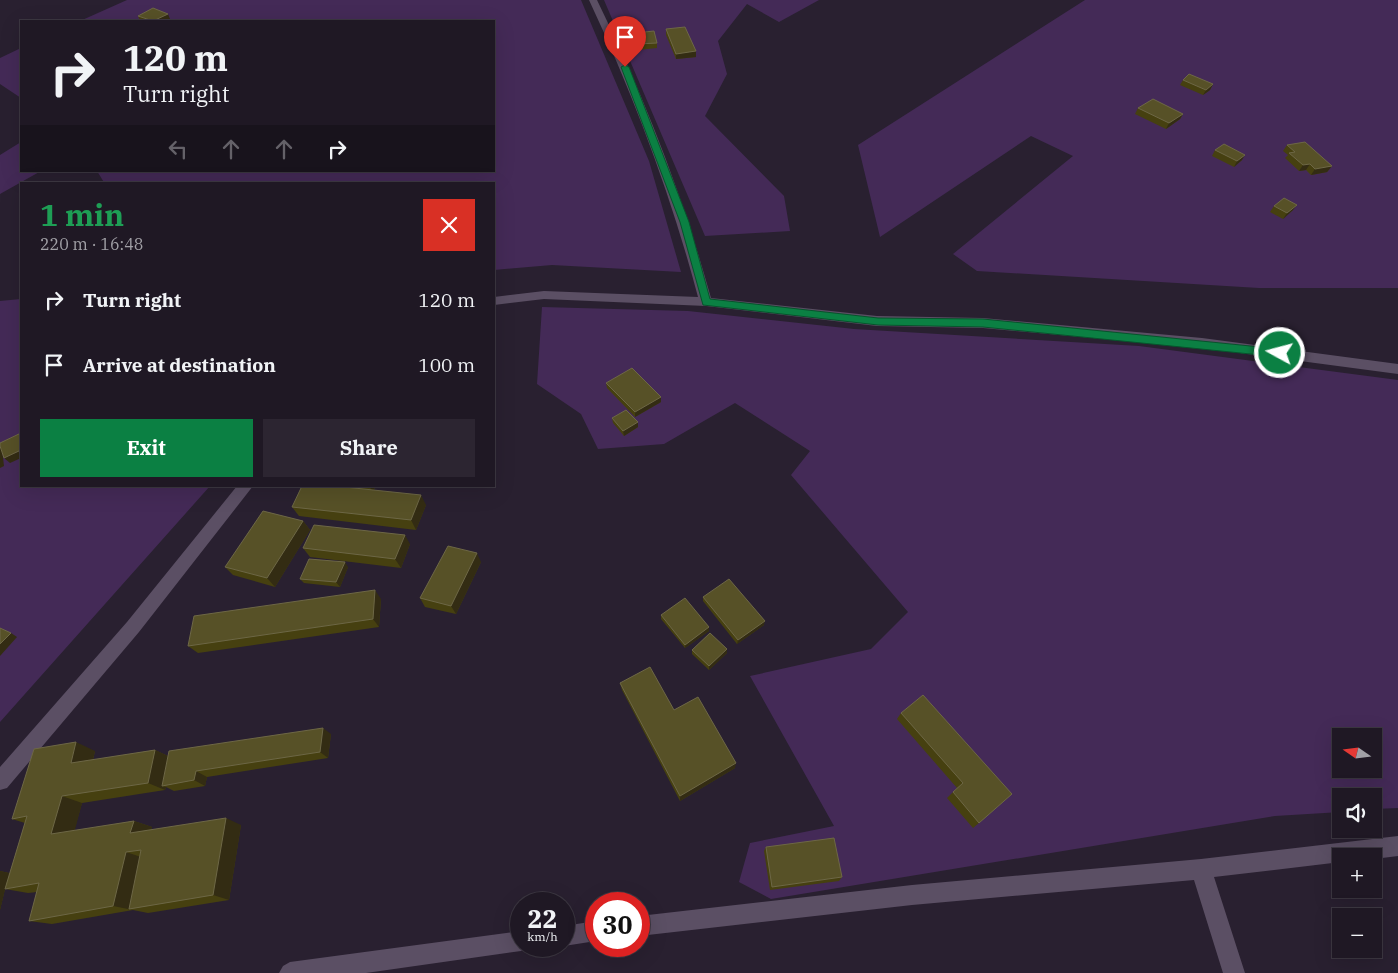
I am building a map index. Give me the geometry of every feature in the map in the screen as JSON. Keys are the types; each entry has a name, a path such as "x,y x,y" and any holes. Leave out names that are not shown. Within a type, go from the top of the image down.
{"street":[{"path":"593,0 625,67 656,147 684,222 706,302"},
{"path":"495,302 544,295 706,302 878,321 983,323 1192,342 1398,369"},
{"path":"0,782 133,627 245,487"},
{"path":"650,925 912,895 1201,869 1398,846"},
{"path":"1201,869 1234,973"},
{"path":"290,973 510,943"}],"shaded area":[{"path":"127,0 581,0 649,161 681,272 552,265 495,270 495,182 104,182 98,172 495,172 495,20 82,20"},
{"path":"604,0 819,0 779,22 747,4 718,41 727,74 705,116 784,196 790,231 705,236"},
{"path":"1085,0 1398,0 1398,288 1259,288 977,271 953,254 1073,156 1031,136 880,237 858,145"},
{"path":"20,48 20,97 0,84 0,58"},
{"path":"20,143 20,172 39,172 0,194 0,155"},
{"path":"20,299 20,487 209,487 0,722 0,301"},
{"path":"542,307 688,311 854,329 1139,346 1398,380 1398,808 1382,809 1382,788 1332,788 1332,813 1275,816 771,899 739,882 750,843 834,826 750,676 871,649 908,612 791,475 810,451 735,403 664,444 598,449 581,414 537,384"}],"building":[{"path":"153,8 168,14 155,20 138,16"},
{"path":"685,27 696,51 676,54 666,29"},
{"path":"654,31 657,43 638,44 635,33"},
{"path":"1189,74 1213,84 1206,90 1183,80"},
{"path":"1153,99 1183,114 1169,123 1138,108"},
{"path":"1305,142 1332,166 1315,169 1310,164 1303,165 1289,153 1295,152 1287,145"},
{"path":"1224,144 1245,155 1237,161 1215,150"},
{"path":"1284,198 1297,205 1287,213 1274,206"},
{"path":"632,368 661,397 635,412 606,383"},
{"path":"626,410 638,422 623,431 612,418"},
{"path":"20,433 20,450 4,458 0,443"},
{"path":"302,487 345,487 421,495 411,520 292,507"},
{"path":"263,511 303,521 267,578 225,567"},
{"path":"314,525 405,535 395,559 303,548"},
{"path":"448,546 477,553 451,606 420,598"},
{"path":"309,559 345,562 336,582 300,579"},
{"path":"729,579 765,621 738,640 703,597"},
{"path":"375,590 373,619 188,646 194,616"},
{"path":"685,598 709,627 685,645 661,615"},
{"path":"0,628 11,633 0,644"},
{"path":"710,633 727,649 709,666 692,650"},
{"path":"650,667 674,710 698,697 736,763 680,796 620,683"},
{"path":"923,695 1012,794 979,823 953,792 963,783 901,713"},
{"path":"323,728 320,752 196,771 194,780 162,786 169,751"},
{"path":"76,742 71,763 155,750 148,783 62,796 51,834 134,821 130,833 226,818 213,895 129,909 141,850 126,852 113,906 29,921 39,883 5,889 27,816 12,819 34,749"},
{"path":"834,838 842,877 772,887 766,847"}],"route":[{"path":"625,67 684,222 706,302 878,321 983,323 1202,343 1280,353"}]}
